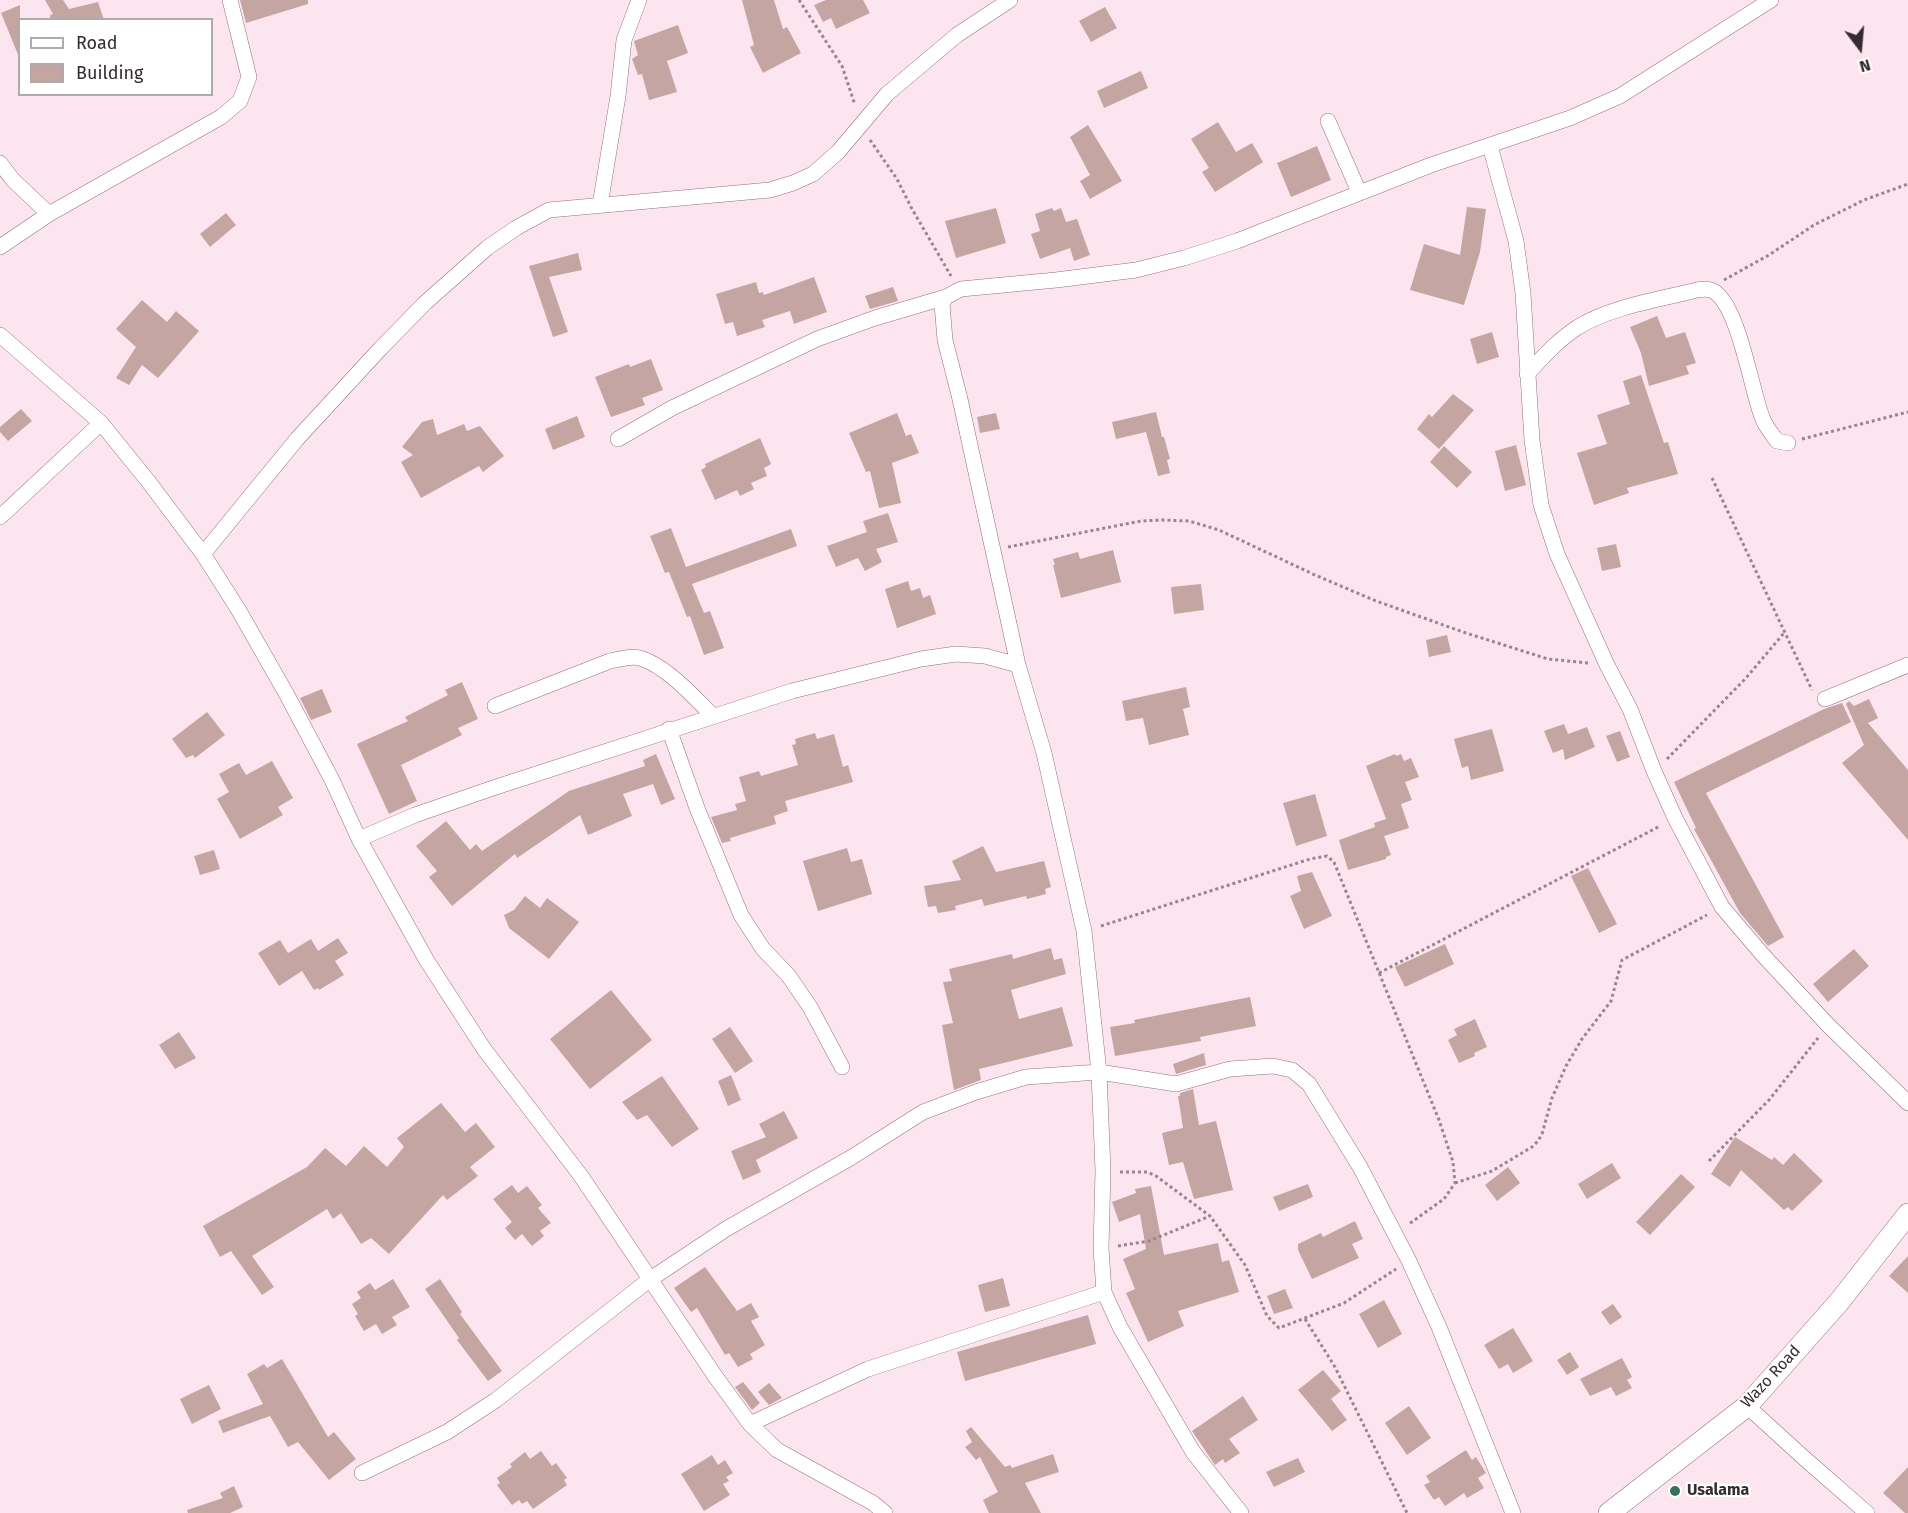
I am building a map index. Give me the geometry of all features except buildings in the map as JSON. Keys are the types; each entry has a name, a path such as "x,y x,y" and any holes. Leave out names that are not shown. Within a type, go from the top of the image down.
{"main road":[{"name":"Wazo Road","path":"1609,1513 1747,1406 1839,1302 1908,1215"}],"street":[{"path":"0,247 49,214 221,117 240,101 249,77 230,0"},
{"path":"600,205 618,96 624,40 639,0"},
{"path":"203,554 342,388 425,303 487,248 516,228 549,210 770,190 794,183 813,174 838,152 887,94 957,35 1010,0"},
{"path":"618,439 672,408 817,339 875,318 946,297 961,289 1136,270 1184,258 1237,241 1431,165 1570,118 1620,96 1771,0"},
{"path":"1328,121 1359,192"},
{"path":"1490,146 1516,241 1523,293 1532,440 1541,505 1557,554 1607,665 1630,709 1675,818 1722,907 1828,1025 1908,1103"},
{"path":"0,163 13,180 49,214"},
{"path":"1527,374 1554,345 1606,313 1707,289 1717,293 1726,306 1739,335 1763,419 1777,441 1788,442"},
{"path":"946,297 942,304 945,340 1018,666 1044,753 1084,931 1099,1072 1103,1171 1101,1248 1104,1292 1120,1327 1193,1452 1241,1513"},
{"path":"0,335 101,423 203,554 238,609 287,695 332,780 359,839 427,961 484,1049 581,1176 649,1280 750,1424 777,1450 873,1503 885,1513"},
{"path":"0,517 101,423"},
{"path":"359,839 415,815 669,729 792,691 921,659 956,654 985,656 1018,666"},
{"path":"495,706 610,661 628,657 642,659 658,667 713,716"},
{"path":"1825,699 1908,664"},
{"path":"669,729 697,808 741,915 763,949 788,975 810,1007 842,1067"},
{"path":"362,1473 447,1432 496,1400 649,1280 726,1229 852,1157 923,1112 976,1092 1026,1077 1099,1072 1176,1084 1230,1069 1273,1066 1292,1070 1309,1084 1360,1167 1409,1261 1468,1397 1513,1513"},
{"path":"750,1424 868,1369 1104,1292"},
{"path":"1747,1406 1867,1513"}],"path":[{"path":"799,0 842,66 854,99 859,126 897,179 944,265 961,289"},
{"path":"1707,289 1769,255 1814,225 1864,200 1908,184"},
{"path":"1788,442 1908,412"},
{"path":"1712,478 1814,694 1825,699"},
{"path":"993,550 1141,521 1189,521 1219,530 1376,601 1466,633 1548,659 1607,665"},
{"path":"1654,771 1746,678 1784,633"},
{"path":"1379,973 1675,818"},
{"path":"1084,931 1327,856 1334,862 1439,1120 1453,1162 1455,1183"},
{"path":"1395,1234 1444,1199 1455,1183 1492,1171 1538,1141 1552,1098 1566,1066 1582,1039 1611,1001 1622,960 1722,907"},
{"path":"1709,1161 1769,1100 1828,1025"},
{"path":"1103,1171 1147,1172 1156,1176 1210,1216 1245,1265 1267,1316 1279,1328 1344,1303 1409,1261"},
{"path":"1101,1248 1149,1241 1210,1216"},
{"path":"1305,1319 1335,1367 1407,1513"}],"place":[{"name":"Usalama","path":"1675,1491"}]}
